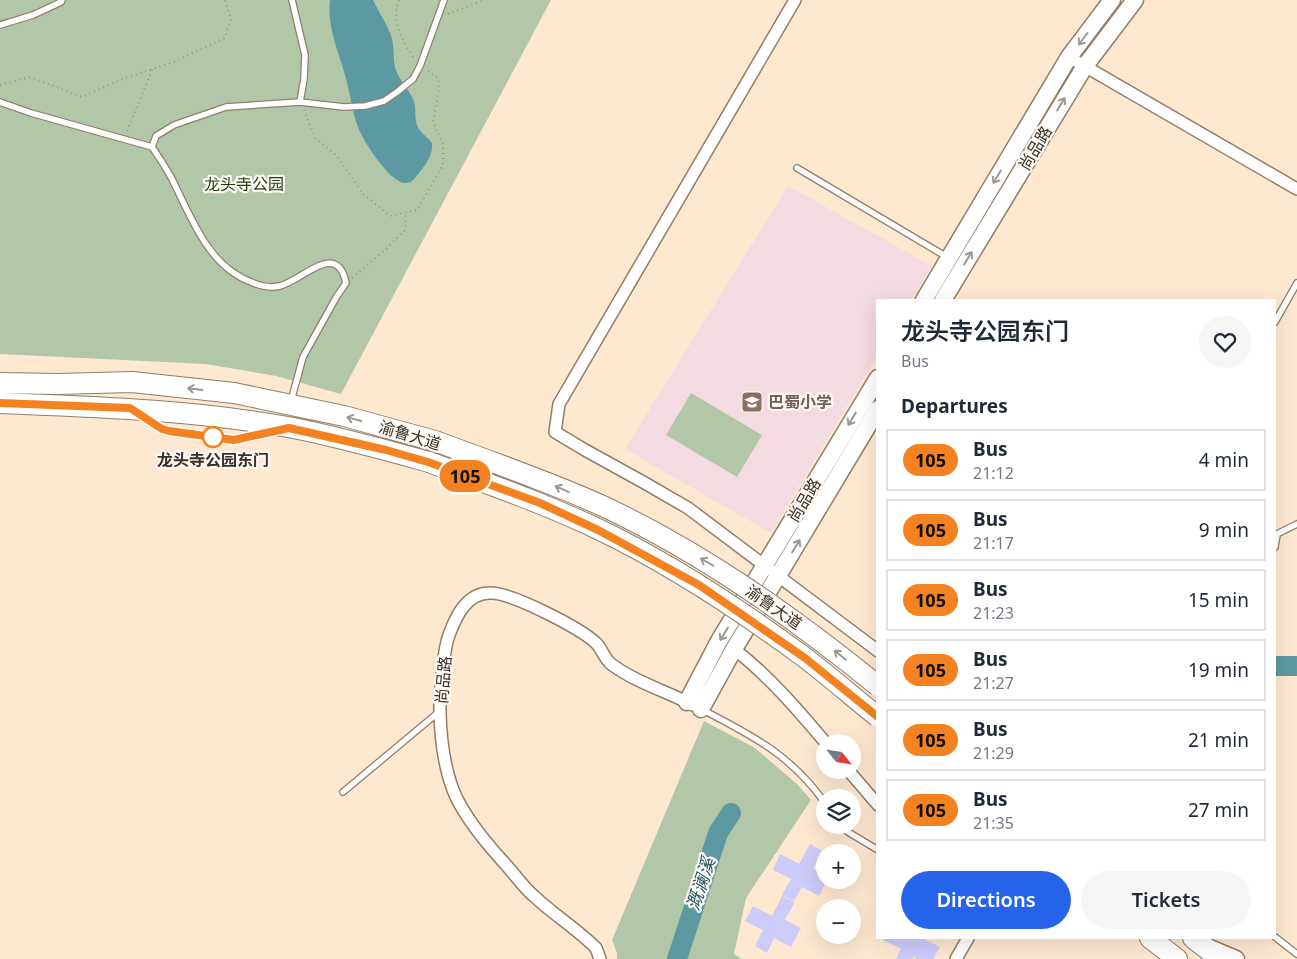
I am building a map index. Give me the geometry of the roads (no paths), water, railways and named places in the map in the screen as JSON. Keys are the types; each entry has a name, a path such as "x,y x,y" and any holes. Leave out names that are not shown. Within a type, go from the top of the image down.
{"highway":[{"path":"0,371 58,384"},
{"name":"渝鲁大道","path":"0,382 58,384 132,382 234,394 291,404 352,418 435,441 550,484 606,508 674,544 759,595 820,639 876,684"},
{"name":"渝鲁大道","path":"0,403 130,408 226,418 289,428 378,448 428,462 540,503 645,554 699,585 751,620 805,658 876,715"},
{"path":"1151,939 1177,959"},
{"path":"1197,940 1220,959"}],"main road":[{"name":"尚品路","path":"925,299 1069,57 1112,0"},
{"name":"尚品路","path":"944,299 1085,66 1135,0"},
{"name":"尚品路","path":"694,705 734,649 772,570 876,382"},
{"name":"尚品路","path":"694,705 719,641 772,570 876,412"},
{"path":"1197,940 1236,959"}],"street":[{"path":"795,0 559,404 556,432 584,450 688,508 876,649"},
{"path":"1069,57 1297,189"},
{"name":"尚品路","path":"600,959 596,948 533,896 483,840 457,798 448,772 440,727 441,686 447,640 455,618 462,606 475,597 489,592 526,602 594,641 610,663 627,674 694,705"},
{"path":"734,649 752,663 786,696 818,734"},
{"path":"856,779 876,803"},
{"path":"956,959 967,939"}],"lane":[{"path":"0,25 33,14 62,0"},
{"path":"292,0 305,55 304,79 300,102"},
{"path":"152,147 156,136 174,125 226,107 300,102 365,106 384,101 398,92 413,78 420,66 444,0"},
{"path":"0,102 31,113 152,147 171,177 204,242 226,268 238,277 263,286 279,286 292,282 320,265 330,263 338,266 344,272 346,283 320,325 304,357 291,404"},
{"path":"797,168 949,258"},
{"path":"1276,320 1297,283"},
{"path":"1276,535 1297,524"},
{"path":"694,705 756,738 776,751 800,772 816,792"},
{"path":"343,792 440,711"},
{"path":"851,834 876,849"},
{"path":"1276,938 1297,954"}],"water":[{"path":"330,0 373,0 388,29 393,43 397,73 413,99 418,128 432,143 430,155 426,163 409,183 398,181 384,168 365,141 358,127 332,29 329,10"}],"waterway":[{"name":"溉澜溪","path":"1276,666 1297,666"},
{"name":"溉澜溪","path":"677,959 718,833 731,813"}],"place":[{"name":"巴蜀小学","path":"752,402"},
{"name":"龙头寺公园东门","path":"213,437"}],"park label":[{"name":"龙头寺公园","path":"244,184"}]}
